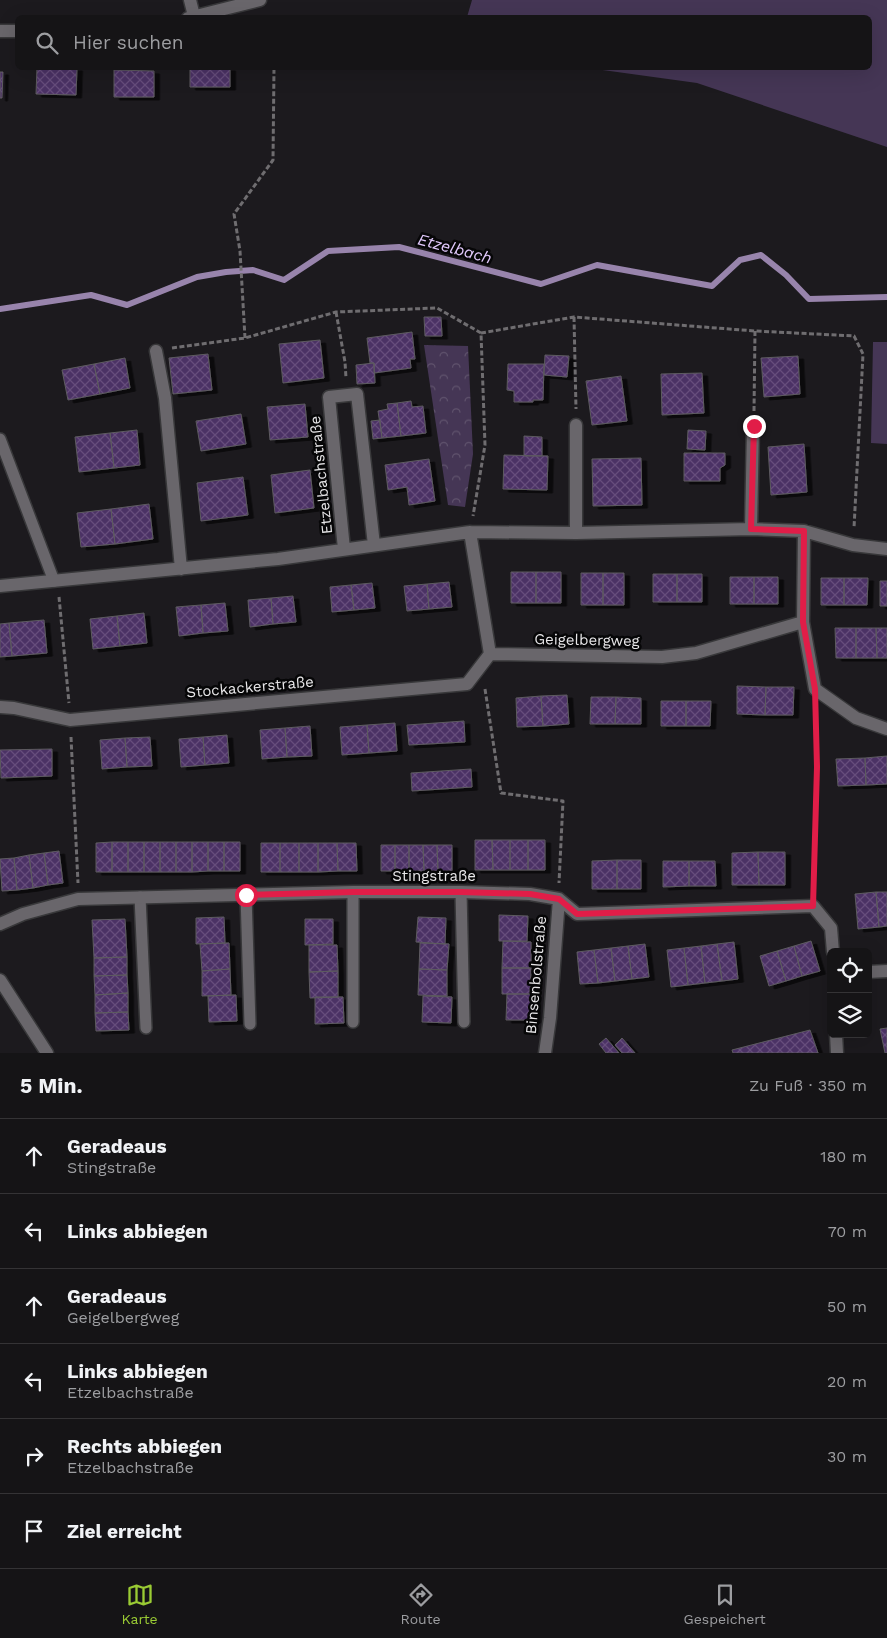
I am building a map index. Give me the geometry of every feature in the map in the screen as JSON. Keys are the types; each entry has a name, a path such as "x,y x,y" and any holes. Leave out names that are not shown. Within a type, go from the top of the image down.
{"street":[{"path":"190,0 191,15"},
{"path":"199,15 260,0"},
{"path":"0,31 15,31"},
{"path":"156,351 164,398 181,569"},
{"path":"347,395 357,394 374,545"},
{"name":"Etzelbachstraße","path":"344,549 329,397 347,395"},
{"path":"576,425 576,533"},
{"path":"751,529 754,426"},
{"name":"Etzelbachstraße","path":"0,586 278,560 470,532 576,533 751,529 804,531 853,545 887,549"},
{"path":"804,531 803,622 815,689 856,718 887,729"},
{"path":"470,532 490,654"},
{"name":"Geigelbergweg","path":"490,654 662,657 696,653 803,622"},
{"name":"Stockackerstraße","path":"0,707 14,708 70,720 467,684 490,654"},
{"name":"Stingstraße","path":"0,924 24,914 78,898 353,892 530,894 559,899 577,914 813,906"},
{"name":"Binsenbolstraße","path":"545,1053 550,1018 559,899"},
{"path":"813,906 831,928 833,948"},
{"path":"872,972 887,971"},
{"path":"0,980 42,1050"},
{"path":"836,1038 837,1053"}],"lane":[{"path":"0,439 55,581"},
{"path":"353,892 353,1022"},
{"path":"461,892 464,1022"},
{"path":"246,895 250,1024"},
{"path":"140,897 146,1028"}],"path":[{"path":"245,338 240,251 234,214 273,160 274,70"},
{"path":"156,351 245,338 336,312 437,308 481,333 574,317 756,331 854,336 863,354 853,545"},
{"path":"336,312 347,395"},
{"path":"574,317 576,425"},
{"path":"754,426 756,331"},
{"path":"470,532 485,445 481,333"},
{"path":"55,581 70,720 78,898"},
{"path":"484,683 502,792 563,801 559,899"},
{"path":"813,906 817,767 815,689"}],"green space":[{"path":"472,0 887,0 887,147 697,83 603,70 872,70 872,15 468,15"},
{"path":"873,342 887,342 887,444 871,443"},
{"path":"424,345 468,346 473,454 465,507 448,505"}],"building":[{"path":"37,70 77,70 76,95 36,94"},
{"path":"114,70 154,71 154,97 114,97"},
{"path":"190,70 230,70 230,87 190,87"},
{"path":"0,72 3,72 2,98 0,98"},
{"path":"424,317 441,317 442,336 425,336"},
{"path":"412,332 415,359 410,359 411,368 374,373 374,363 370,363 367,338"},
{"path":"320,340 324,378 283,383 279,344"},
{"path":"208,354 212,390 173,394 169,358"},
{"path":"545,355 569,356 567,377 544,375"},
{"path":"798,356 800,394 764,397 761,358"},
{"path":"125,358 130,388 100,394 94,364"},
{"path":"374,363 375,383 357,384 356,365"},
{"path":"94,364 100,394 68,400 62,370"},
{"path":"508,364 544,364 543,400 514,402 514,391 507,390"},
{"path":"702,373 704,413 662,415 661,374"},
{"path":"621,376 627,421 592,425 586,381"},
{"path":"411,401 412,407 423,406 426,433 401,436 397,403"},
{"path":"397,403 401,436 382,438 378,411 388,409 387,404"},
{"path":"305,404 308,437 270,440 267,407"},
{"path":"241,414 246,444 201,451 196,421"},
{"path":"380,420 382,438 373,439 371,421"},
{"path":"137,430 140,465 114,468 110,433"},
{"path":"688,430 706,431 705,450 687,449"},
{"path":"110,433 114,468 79,472 75,437"},
{"path":"524,436 542,437 542,456 524,456"},
{"path":"804,444 807,492 771,495 768,447"},
{"path":"684,453 725,453 725,465 720,468 720,481 684,481"},
{"path":"504,455 548,456 547,490 503,489"},
{"path":"641,458 642,505 593,506 592,459"},
{"path":"429,459 435,501 409,505 407,487 388,490 385,465"},
{"path":"310,470 314,508 275,513 271,475"},
{"path":"243,477 248,515 201,521 197,483"},
{"path":"149,504 153,539 115,544 111,509"},
{"path":"111,509 115,544 81,547 77,513"},
{"path":"511,572 536,572 536,603 511,603"},
{"path":"536,572 561,572 561,603 536,603"},
{"path":"581,573 603,573 603,605 581,605"},
{"path":"603,573 624,573 624,605 603,605"},
{"path":"653,574 677,574 677,602 653,602"},
{"path":"677,574 702,574 702,602 677,602"},
{"path":"730,577 754,577 754,604 730,604"},
{"path":"754,577 778,577 778,604 754,604"},
{"path":"821,578 844,578 844,605 821,605"},
{"path":"844,578 868,578 867,605 844,605"},
{"path":"880,581 887,581 887,606 880,606"},
{"path":"449,582 452,607 429,609 427,584"},
{"path":"372,583 375,608 354,610 351,585"},
{"path":"427,584 429,609 407,611 404,586"},
{"path":"351,585 354,610 332,612 330,587"},
{"path":"293,596 296,622 273,624 271,598"},
{"path":"271,598 273,624 250,627 248,600"},
{"path":"225,603 228,631 203,633 201,605"},
{"path":"201,605 203,633 179,636 176,607"},
{"path":"144,613 147,643 120,646 117,616"},
{"path":"117,616 120,646 93,649 90,619"},
{"path":"44,620 47,653 12,656 9,623"},
{"path":"9,623 12,656 0,657 0,624"},
{"path":"835,628 856,628 856,658 836,658"},
{"path":"856,628 876,628 877,658 856,658"},
{"path":"876,628 887,628 887,658 877,658"},
{"path":"737,686 766,687 765,715 737,714"},
{"path":"766,687 794,687 793,715 765,715"},
{"path":"567,695 569,724 543,726 541,696"},
{"path":"541,696 543,726 517,727 516,698"},
{"path":"591,697 616,697 615,724 590,724"},
{"path":"616,697 641,698 641,724 615,724"},
{"path":"661,701 686,701 686,726 661,726"},
{"path":"686,701 711,701 710,726 686,726"},
{"path":"464,721 465,742 409,745 407,725"},
{"path":"395,723 397,751 369,753 367,725"},
{"path":"367,725 369,753 342,755 340,727"},
{"path":"310,726 312,756 287,757 285,728"},
{"path":"285,728 287,757 262,759 260,730"},
{"path":"227,735 229,763 205,765 203,737"},
{"path":"150,737 152,766 127,767 125,738"},
{"path":"203,737 205,765 181,767 179,739"},
{"path":"125,738 127,767 102,769 100,740"},
{"path":"52,749 52,776 1,778 0,750"},
{"path":"887,756 887,784 866,785 865,758"},
{"path":"865,758 866,785 838,786 836,759"},
{"path":"471,769 472,787 412,791 411,773"},
{"path":"475,840 492,840 493,870 475,870"},
{"path":"492,840 510,840 510,870 493,870"},
{"path":"510,840 528,840 528,870 510,870"},
{"path":"528,840 545,840 545,870 528,870"},
{"path":"112,842 112,872 96,872 96,843"},
{"path":"112,842 128,842 128,872 112,872"},
{"path":"128,842 144,842 144,872 128,872"},
{"path":"144,842 160,842 160,872 144,872"},
{"path":"160,842 176,842 176,872 160,872"},
{"path":"176,842 192,842 192,872 176,872"},
{"path":"192,842 208,842 208,871 192,872"},
{"path":"208,842 224,842 224,871 208,871"},
{"path":"224,842 240,842 240,871 224,871"},
{"path":"261,843 280,843 280,872 261,872"},
{"path":"280,843 299,843 299,872 280,872"},
{"path":"299,843 318,843 318,872 299,872"},
{"path":"318,843 337,843 338,871 318,872"},
{"path":"337,843 356,843 357,871 338,871"},
{"path":"381,845 395,845 395,871 381,871"},
{"path":"395,845 409,845 409,871 395,871"},
{"path":"409,845 423,845 424,871 409,871"},
{"path":"423,845 437,845 438,871 424,871"},
{"path":"437,845 452,845 452,871 438,871"},
{"path":"59,851 63,883 48,885 44,853"},
{"path":"758,852 759,885 732,885 732,853"},
{"path":"758,852 785,852 785,885 759,885"},
{"path":"44,853 48,885 33,888 29,855"},
{"path":"29,855 33,888 17,890 14,858"},
{"path":"14,858 17,890 2,891 0,859"},
{"path":"617,860 617,889 592,889 592,861"},
{"path":"617,860 641,860 641,889 617,889"},
{"path":"663,861 689,861 689,886 663,887"},
{"path":"689,861 715,861 716,886 689,886"},
{"path":"876,892 879,927 858,929 855,894"},
{"path":"876,892 887,892 887,926 879,927"},
{"path":"499,915 528,916 527,941 499,941"},
{"path":"224,917 225,943 196,944 196,918"},
{"path":"418,917 446,918 445,944 416,942"},
{"path":"125,919 127,957 94,958 92,920"},
{"path":"305,919 333,919 333,944 305,945"},
{"path":"503,941 531,942 531,968 502,968"},
{"path":"811,941 820,971 802,976 794,946"},
{"path":"734,942 738,979 722,981 717,944"},
{"path":"229,943 230,969 202,971 200,944"},
{"path":"420,943 449,944 447,970 419,969"},
{"path":"645,944 649,977 632,979 628,946"},
{"path":"717,944 722,981 705,983 701,946"},
{"path":"309,945 337,945 338,971 309,972"},
{"path":"628,946 632,979 615,981 611,948"},
{"path":"701,946 705,983 688,985 684,948"},
{"path":"794,946 802,976 786,981 777,951"},
{"path":"611,948 615,981 598,983 594,950"},
{"path":"684,948 688,985 671,987 667,950"},
{"path":"594,950 598,983 580,984 577,952"},
{"path":"777,951 786,981 769,986 760,956"},
{"path":"127,957 127,975 94,976 94,958"},
{"path":"502,968 531,968 530,994 502,994"},
{"path":"230,969 231,995 202,996 202,971"},
{"path":"419,969 447,970 447,996 418,995"},
{"path":"338,971 338,997 310,998 309,972"},
{"path":"127,975 128,993 95,995 94,976"},
{"path":"128,993 128,1012 95,1013 95,995"},
{"path":"507,994 535,994 535,1020 506,1020"},
{"path":"236,995 237,1021 209,1022 208,996"},
{"path":"423,996 452,997 451,1023 422,1022"},
{"path":"315,997 343,997 344,1023 315,1024"},
{"path":"128,1012 129,1030 96,1031 95,1013"},
{"path":"887,1028 887,1053 885,1053 880,1029"},
{"path":"810,1030 818,1053 733,1053 732,1050"},
{"path":"606,1038 619,1053 606,1053 599,1044"},
{"path":"622,1038 635,1053 622,1053 615,1045"}],"waterway":[{"name":"Etzelbach","path":"0,309 91,295 127,305 197,277 253,270 284,280 328,251 399,247 541,284 597,265 712,286 740,260 761,255 786,275 809,299 887,297"}],"route":[{"path":"246,895 353,892 530,894 559,899 577,914 813,906 817,767 815,689 803,622 804,531 751,529 754,426"}]}
